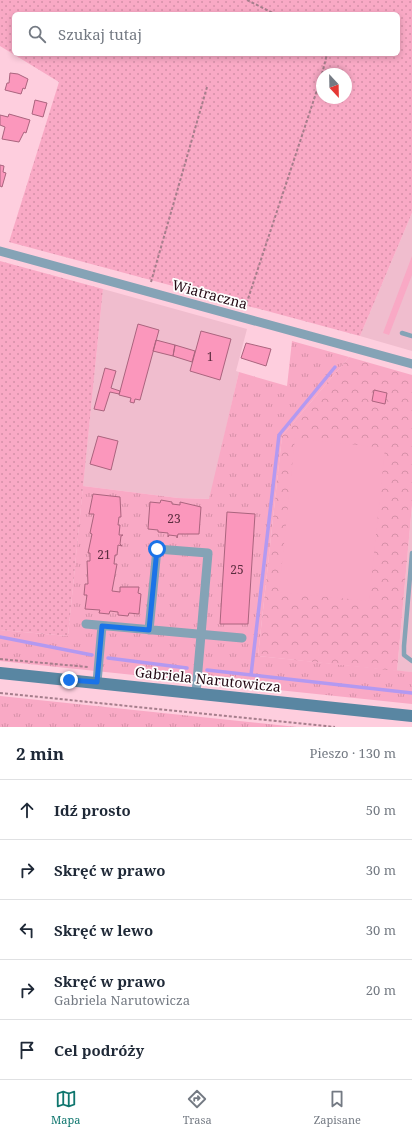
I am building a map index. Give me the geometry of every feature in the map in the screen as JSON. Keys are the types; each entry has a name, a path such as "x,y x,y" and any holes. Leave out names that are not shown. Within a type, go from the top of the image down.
{"main road":[{"name":"Gabriela Narutowicza","path":"0,673 412,716"}],"street":[{"name":"Wiatraczna","path":"0,251 412,364"},
{"path":"149,630 157,549 208,553 196,693"},
{"path":"86,624 242,638"},
{"path":"97,682 102,626"}],"lane":[{"path":"402,333 412,336"},
{"path":"412,553 404,646 404,655 412,661"}],"path":[{"path":"247,0 271,12"},
{"path":"324,68 326,56"},
{"path":"150,285 207,87"},
{"path":"244,311 316,92"},
{"path":"0,659 98,668"},
{"path":"0,693 335,727"}],"shaded area":[{"path":"412,213 412,351 360,336"},
{"path":"103,289 247,329 236,371 239,372 210,499 178,498 83,486"},
{"path":"412,505 412,672 397,671"}],"green space":[{"path":"0,0 412,0 412,213 360,336 9,242 59,82 16,56 400,56 400,12 12,12 12,53 0,46"},
{"path":"412,256 412,275 389,335 383,333"},
{"path":"0,261 103,289 68,636 0,630"},
{"path":"292,341 349,357 282,436 258,656 412,672 412,704 0,661 0,630 68,636 83,486 178,498 209,499 239,372 287,386"},
{"path":"349,357 412,375 412,505 397,671 258,656 282,436"},
{"path":"295,438 385,448 369,601 279,592"},
{"path":"0,696 297,727 0,727"}],"building":[{"path":"10,73 18,74 28,79 25,89 23,88 21,94 5,90 7,83 9,83"},
{"path":"35,100 47,103 43,117 32,114"},
{"path":"9,114 30,120 26,133 24,132 19,142 2,139 5,127 0,125 0,115 8,117"},
{"path":"0,165 4,166 3,172 6,173 2,187 0,186"},
{"path":"138,324 159,330 140,400 135,399 134,403 130,402 131,398 119,395"},
{"path":"201,331 231,339 220,380 190,371"},
{"path":"156,340 175,345 173,356 153,351"},
{"path":"246,343 271,349 266,366 241,358"},
{"path":"175,345 195,351 192,362 173,356"},
{"path":"105,368 116,371 111,388 120,391 119,394 110,392 104,411 94,409"},
{"path":"374,390 387,393 385,404 372,401"},
{"path":"98,436 118,441 111,470 90,464"},
{"path":"93,494 120,497 121,517 119,517 118,525 120,525 119,535 123,535 121,536 120,544 122,546 118,545 117,555 115,555 114,564 117,564 112,591 120,592 120,587 139,587 138,593 141,594 139,614 129,613 128,616 118,615 118,612 110,611 109,614 99,613 100,610 85,609 87,595 84,595 85,584 88,584 87,561 90,561 90,553 88,553 94,514 89,514"},
{"path":"161,500 172,502 172,504 180,505 180,502 201,507 199,534 178,534 177,538 177,536 169,535 168,537 168,533 148,529 150,502 160,503"},
{"path":"227,512 255,514 248,624 220,624"}],"waterway":[{"path":"251,675 279,435 335,367"},
{"path":"0,637 92,655"},
{"path":"108,658 187,668"},
{"path":"207,670 412,693"}],"route":[{"path":"69,680 97,682 102,626 149,630 157,549"}]}
